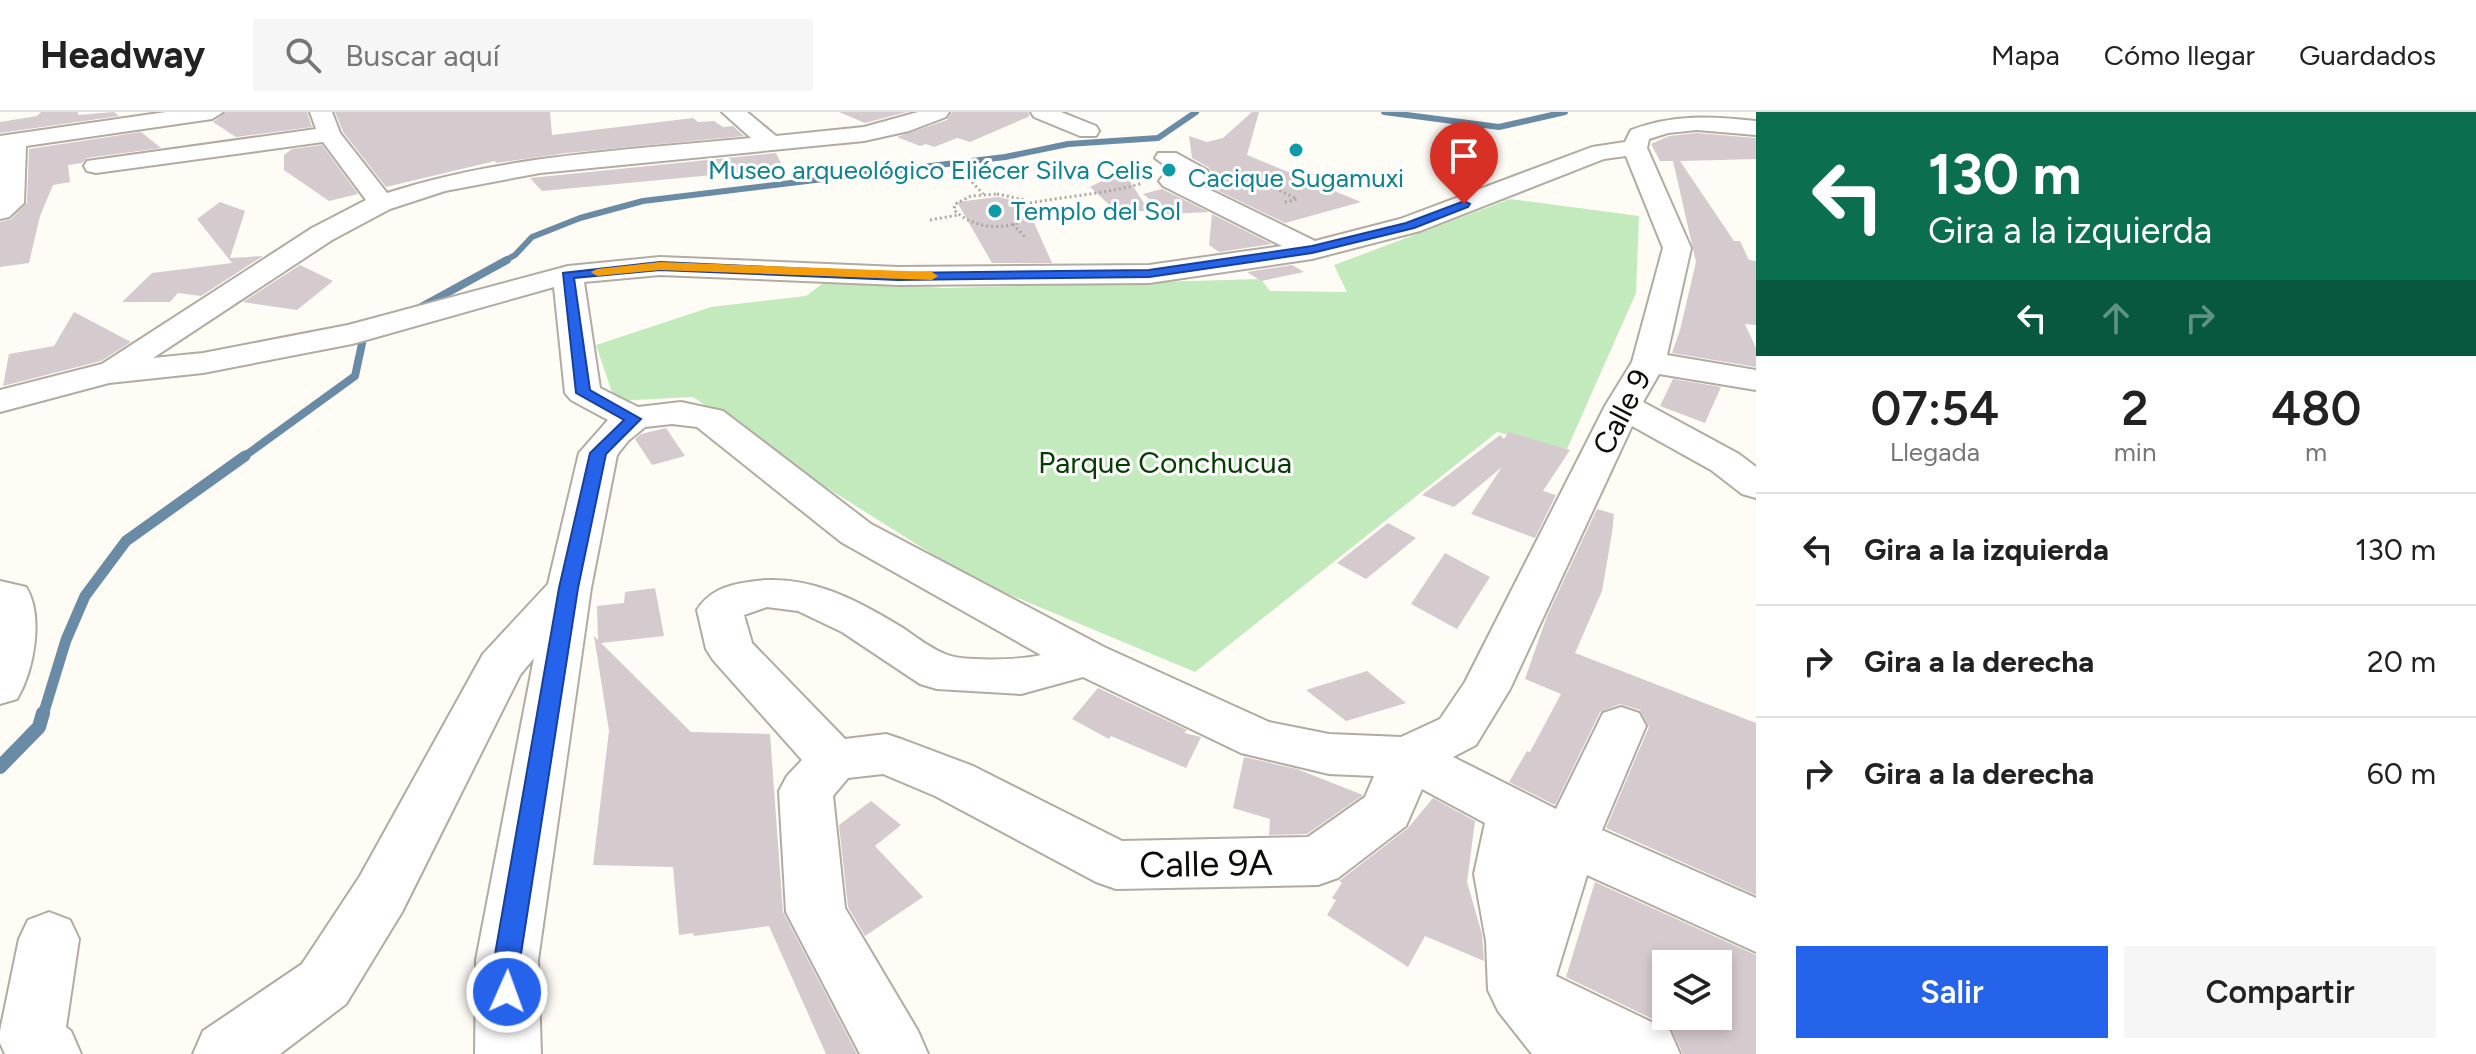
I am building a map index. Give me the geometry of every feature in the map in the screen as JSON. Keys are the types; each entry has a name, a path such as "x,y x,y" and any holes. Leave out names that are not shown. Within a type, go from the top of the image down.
{"street":[{"path":"0,211 11,203 7,142 212,112"},
{"path":"733,112 772,144"},
{"path":"108,373 322,234 381,203 440,184 540,166 864,134 901,126 938,112"},
{"path":"1042,112 1088,131"},
{"path":"0,401 108,373 203,363 352,334 568,275 660,266 898,276 1149,274 1312,250 1410,225 1600,152 1635,148 1639,135 1690,117 1756,128"},
{"path":"1690,117 1756,149"},
{"path":"96,166 325,123 381,203"},
{"name":"Calle 9","path":"1407,757 1458,732 1486,689 1623,406 1649,362 1677,248 1635,148"},
{"path":"1170,169 1312,250"},
{"path":"568,275 583,393 633,419"},
{"path":"1649,362 1756,380"},
{"path":"1623,406 1725,462 1756,486"},
{"path":"508,1054 507,960 569,588 598,453 633,419 659,412 687,411 710,419 856,533 1087,659 1259,739 1329,754 1407,757 1569,841 1756,926"},
{"path":"226,1054 324,984 381,894 500,666 569,588"},
{"path":"895,1054 816,912 806,791 833,760 730,649 720,610 738,598 767,593 807,597 858,621 937,672 1021,677 1087,659"},
{"path":"0,596 10,597 0,687"},
{"path":"1520,990 1569,841 1621,726"},
{"name":"Calle 9A","path":"833,760 886,754 954,781 1116,865 1318,861 1387,811 1407,757"},
{"path":"1515,811 1503,874 1516,941 1520,990 1573,1054"},
{"path":"48,1054 31,1039 49,939"},
{"path":"1520,990 1647,1054"}],"path":[{"path":"958,215 955,204 983,194 1010,196 1030,203 1090,192 1108,193 1170,169"},
{"path":"972,182 983,194"},
{"path":"1262,182 1289,195"},
{"path":"930,220 958,215 975,223 1013,224 1035,213 1030,203"},
{"path":"1013,224 1025,237"}],"green space":[{"name":"Parque Conchucua","path":"1510,199 1639,216 1636,293 1567,449 1497,432 1195,672 972,579 824,486 693,397 615,401 596,345 711,307 806,296 826,281 945,288 1261,279 1270,291 1347,292 1334,265"}],"building":[{"path":"41,112 78,112 78,115 114,112 119,116 0,133 0,122 37,116"},
{"path":"226,112 307,112 312,127 236,137 213,122"},
{"path":"335,112 550,112 552,135 693,118 698,122 714,121 723,127 733,126 744,136 495,161 386,187 343,132"},
{"path":"839,112 907,112 865,123"},
{"path":"952,112 1028,112 1030,116 970,142 957,138 934,147 926,144 920,146 897,137 947,120"},
{"path":"1252,112 1259,112 1247,155 1361,202 1285,223 1204,184 1210,182 1213,173 1192,158 1189,136 1207,142 1223,138"},
{"path":"141,132 161,148 87,158 82,163 68,165 70,182 53,185 40,216 29,263 0,267 0,222 11,219 27,203 29,149"},
{"path":"1697,133 1756,138 1756,159 1680,161 1734,241 1740,241 1749,260 1756,261 1756,325 1745,324 1756,348 1756,367 1672,353 1696,262 1673,161 1660,161 1651,144 1669,136"},
{"path":"322,145 358,194 329,201 284,170 284,155 292,149"},
{"path":"776,153 783,167 768,170 542,191 530,178"},
{"path":"1117,173 1129,180 1149,211 1116,211 1090,187"},
{"path":"1162,189 1209,212 1168,214 1143,194"},
{"path":"998,197 1027,207 1052,263 992,263 957,202"},
{"path":"220,202 245,211 230,258 263,256 201,296 178,293 170,302 122,302 152,273 232,263 197,219"},
{"path":"1212,214 1272,244 1219,252 1209,245"},
{"path":"300,265 333,281 297,310 243,302"},
{"path":"1292,265 1304,272 1261,281 1247,272"},
{"path":"74,312 131,342 101,361 3,386 9,354 54,346"},
{"path":"1673,379 1721,387 1705,423 1660,406"},
{"path":"666,428 685,456 652,465 635,439 641,434"},
{"path":"1508,432 1570,450 1543,491 1556,495 1535,538 1471,514 1502,467 1454,507 1422,495 1500,435 1504,439"},
{"path":"1597,509 1614,514 1612,533 1602,591 1575,653 1756,723 1756,895 1606,828 1649,727 1640,710 1620,704 1600,712 1555,805 1509,782 1527,751 1530,752 1561,694 1525,679 1547,616"},
{"path":"1388,523 1416,538 1366,579 1337,563"},
{"path":"1445,553 1490,577 1457,629 1411,604"},
{"path":"655,588 664,636 601,643 691,732 770,734 783,912 857,1054 826,1054 769,926 694,936 693,933 679,935 673,867 593,865 609,731 594,636 598,640 597,606 624,603 625,592"},
{"path":"1367,671 1406,703 1346,721 1306,690"},
{"path":"1098,688 1187,730 1184,733 1201,737 1186,768 1111,736 1109,739 1072,719"},
{"path":"1244,757 1297,769 1363,795 1307,834 1269,835 1270,819 1233,808"},
{"path":"1433,798 1475,821 1467,882 1482,934 1484,961 1425,936 1408,967 1327,915 1336,900 1332,898 1342,883 1339,881 1408,828"},
{"path":"871,801 901,825 875,846 923,897 865,936 848,907 839,825"},
{"path":"1595,882 1756,955 1756,1054 1683,1054 1672,1030 1732,1030 1732,950 1652,950 1652,1019 1566,977"}],"waterway":[{"path":"503,262 515,255 532,237 580,218 643,201 1005,157 1068,144 1158,138 1196,112"},
{"path":"1384,112 1499,127 1565,112"},
{"path":"414,311 507,260"},
{"path":"242,458 355,376 363,339 374,333"},
{"path":"43,715 66,640 85,596 126,541 245,456"},
{"path":"0,767 39,727 43,713"}],"slow traffic":[{"path":"597,272 660,266 932,276"}],"place":[{"name":"Cacique Sugamuxi","path":"1296,150"},
{"name":"Museo arqueológico Eliécer Silva Celis","path":"1169,170"},
{"name":"Templo del Sol","path":"995,211"}],"route":[{"path":"507,992 507,960 569,588 598,453 615,433 633,419 583,393 568,275 660,266 898,276 1149,274 1312,250 1410,225 1464,204"}]}
